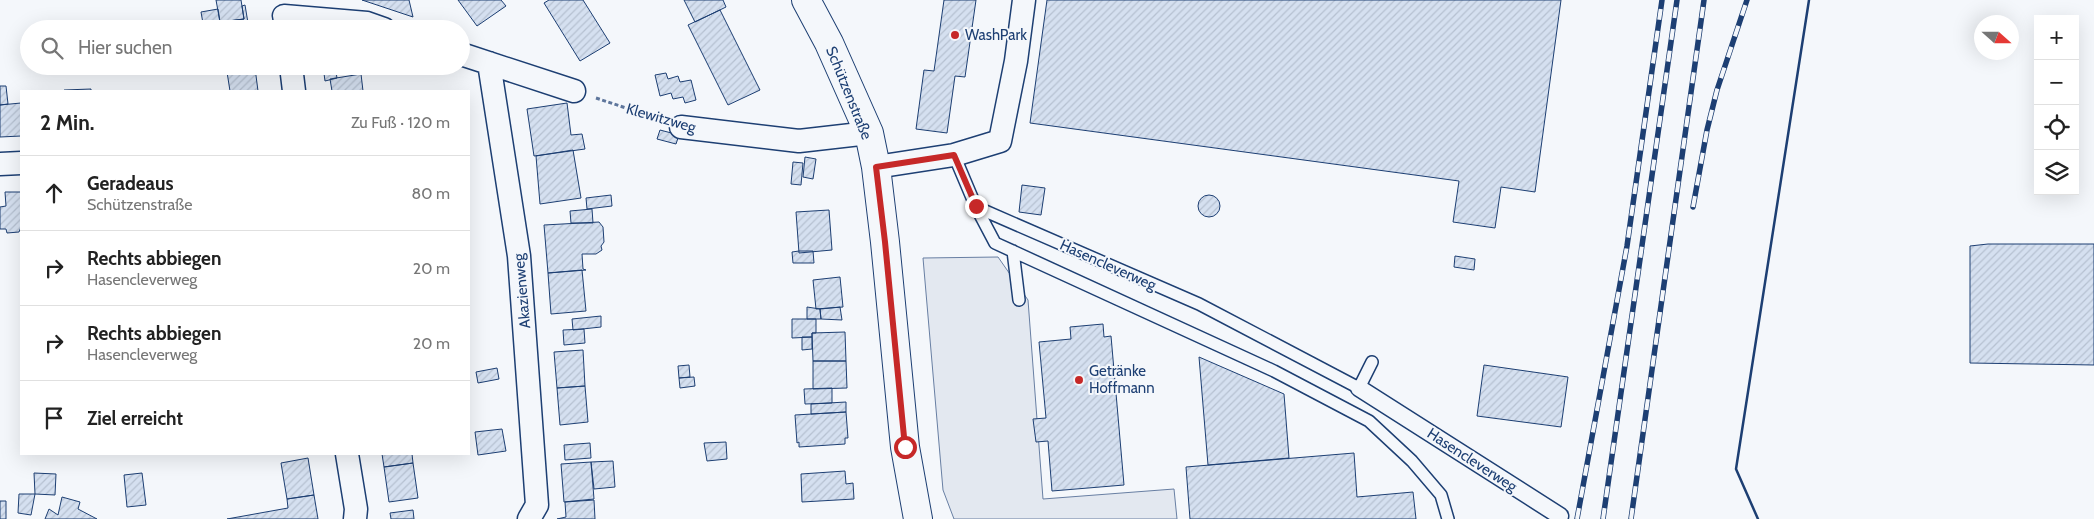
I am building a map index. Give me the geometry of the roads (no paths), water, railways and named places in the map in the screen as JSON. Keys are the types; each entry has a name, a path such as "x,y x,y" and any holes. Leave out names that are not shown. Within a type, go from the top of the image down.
{"main road":[{"name":"Schützenstraße","path":"806,0 829,43 868,134 876,167 905,447 918,519"}],"street":[{"path":"876,167 954,155 1000,141 1016,61 1024,0"},
{"path":"284,15 336,20"},
{"path":"470,57 574,91"},
{"name":"Akazienweg","path":"489,63 519,256 537,505 529,519"},
{"path":"292,75 294,90"},
{"name":"Klewitzweg","path":"681,127 799,142 868,134"},
{"path":"0,164 20,163"},
{"name":"Hasencleverweg","path":"1359,388 1560,516"},
{"path":"347,455 356,509 355,519"}],"lane":[{"path":"954,155 976,206 995,243 1274,371 1369,421 1412,461 1441,495 1448,519"},
{"name":"Hasencleverweg","path":"976,206 1199,304 1359,388"},
{"path":"1014,251 1019,300"},
{"path":"1359,388 1372,362"}],"railway":[{"path":"1577,519 1627,246 1662,0"},
{"path":"1603,519 1677,0"},
{"path":"1631,519 1704,0"},
{"path":"1693,207 1707,130 1717,90 1747,0"}],"place":[{"name":"WashPark","path":"955,35"},
{"name":"Getränke Hoffmann","path":"1079,380"}]}
